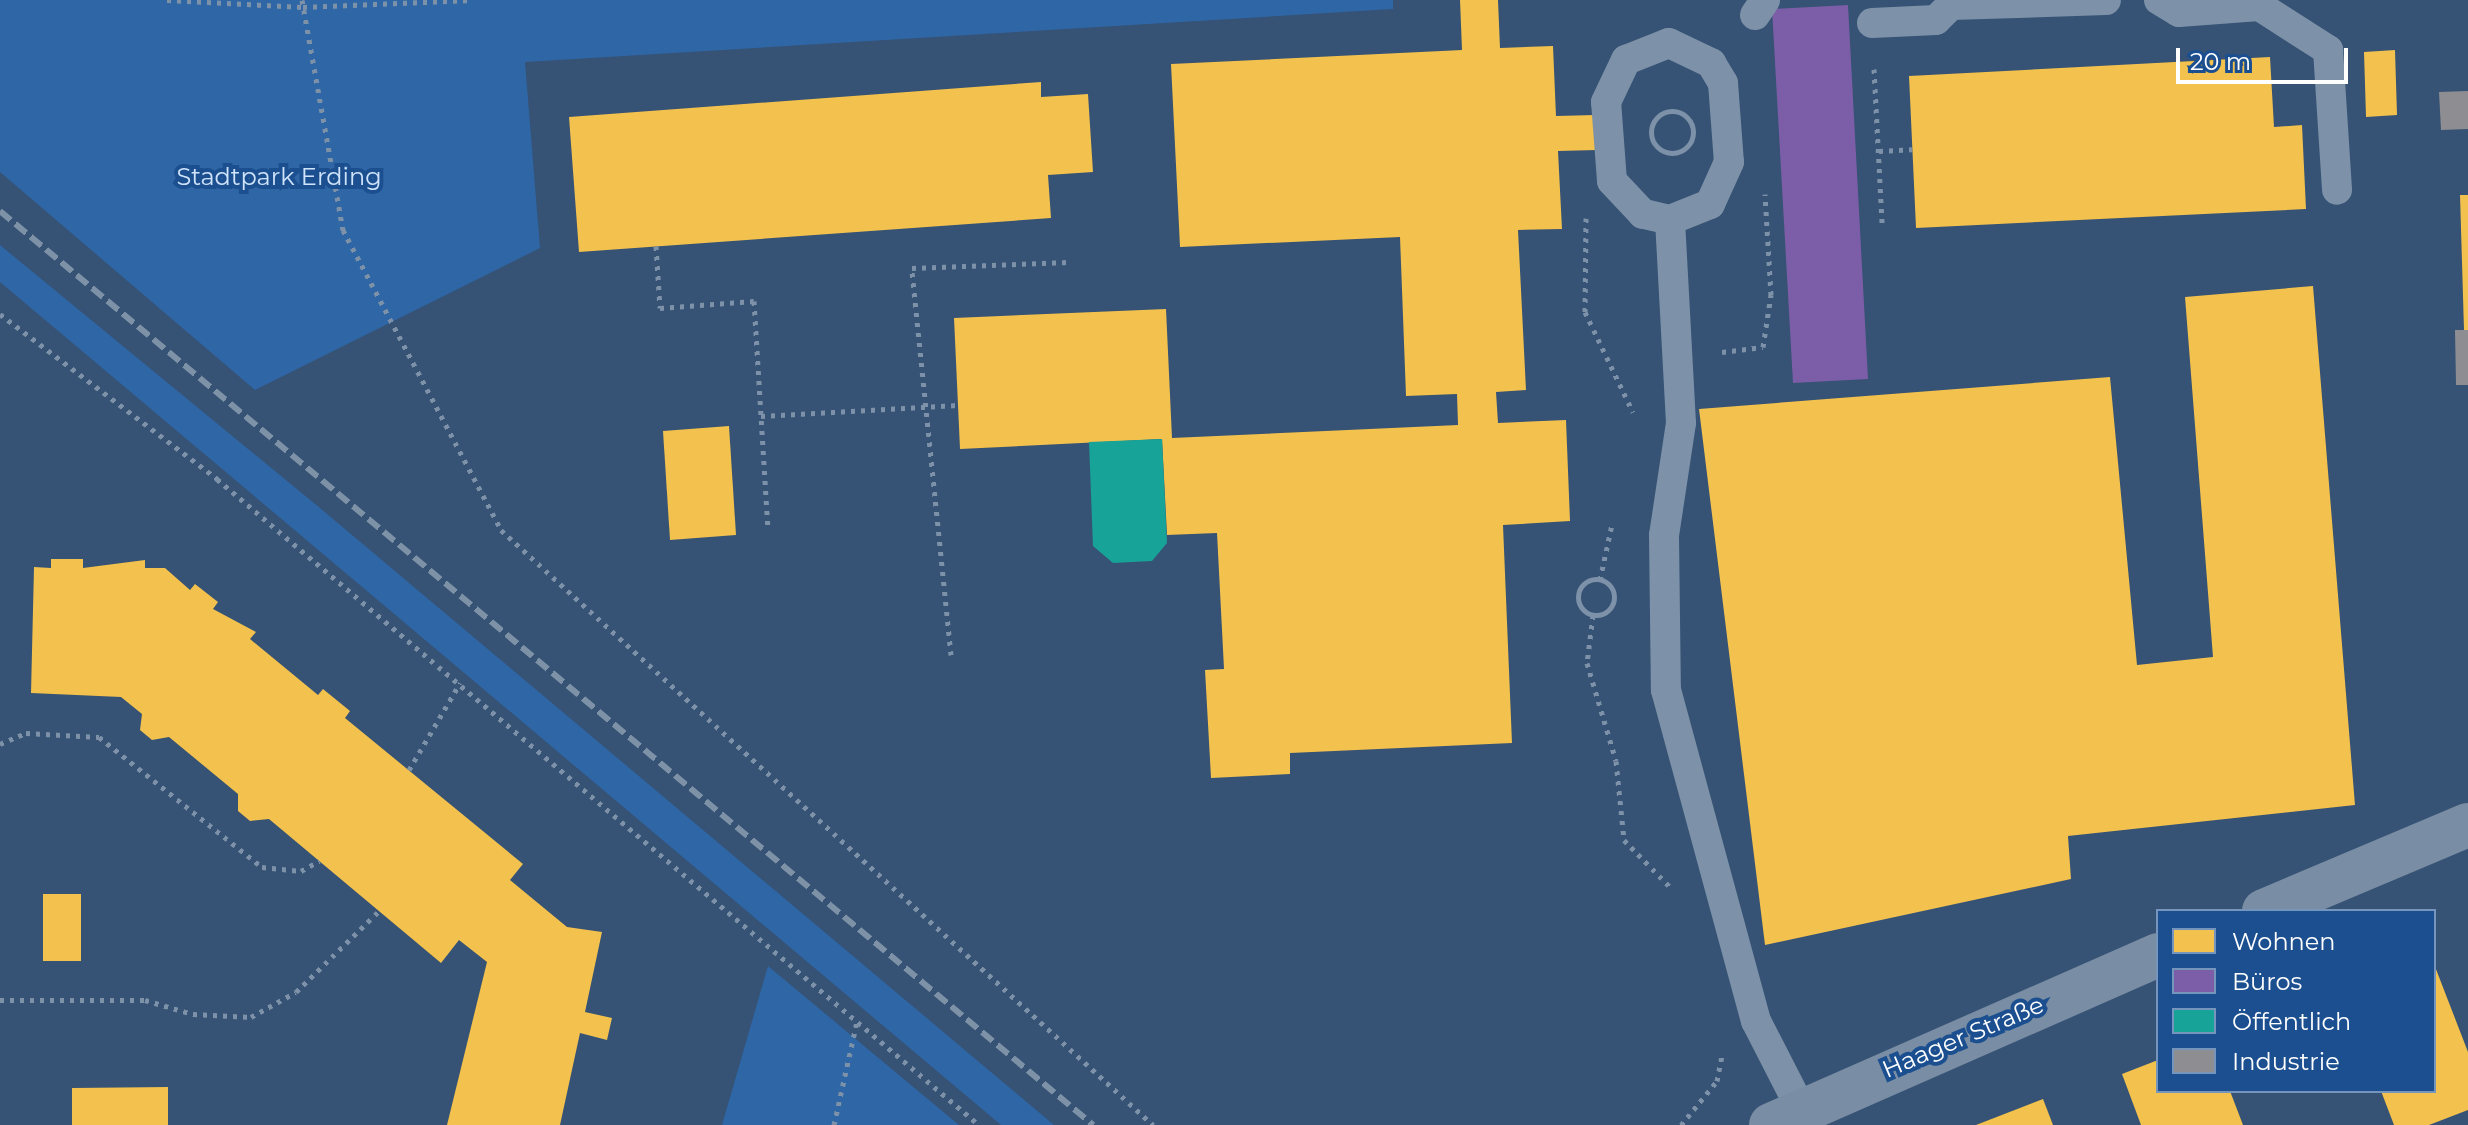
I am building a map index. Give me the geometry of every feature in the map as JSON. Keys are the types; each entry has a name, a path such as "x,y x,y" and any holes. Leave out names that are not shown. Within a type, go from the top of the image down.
{"street":[{"path":"2269,909 2468,825"},
{"name":"Haager Straße","path":"1787,1118 2156,956"}],"lane":[{"path":"1872,23 1936,20 1951,5 2106,0"},
{"path":"2159,0 2179,12 2254,3 2328,50 2337,190"},
{"path":"1645,48 1691,49 1723,83 1729,162 1710,204 1670,220 1643,214 1612,181 1606,102 1612,79 1645,48"},
{"path":"1670,220 1681,423 1664,535 1666,690 1756,1021 1787,1118"}],"path":[{"path":"167,0 303,3 473,0"},
{"path":"303,3 343,230 501,530 1153,1125"},
{"path":"1872,23 1882,224"},
{"path":"1665,111 1679,111 1693,125 1692,139 1675,153 1661,151 1650,133 1665,111"},
{"path":"1879,151 1912,149"},
{"path":"1612,181 1587,209 1580,263 1585,312 1597,349 1624,385 1632,425"},
{"path":"656,246 660,308 754,301 768,529"},
{"path":"951,655 923,406 912,268 1069,262"},
{"path":"0,314 217,479 979,1125"},
{"path":"761,416 958,405"},
{"path":"1612,524 1600,580 1578,594 1593,615 1587,663 1616,761 1624,840 1682,896"},
{"path":"1593,615 1614,601 1600,580"},
{"path":"409,770 460,683"},
{"path":"0,744 26,733 99,737 262,867 301,871 319,861"},
{"path":"0,1000 145,1000 193,1014 251,1017 296,992 379,911"},
{"path":"834,1125 857,1021"},
{"path":"1681,1125 1717,1081 1725,1042"}],"green space":[{"name":"Stadtpark Erding","path":"0,0 1393,0 1393,9 525,62 540,248 255,390 0,172"},
{"path":"0,245 320,508 1054,1125 1001,1125 0,282"},
{"path":"768,966 959,1125 722,1125"}],"building: Wohnen":[{"path":"1460,0 1498,0 1500,48 1553,46 1556,116 1595,115 1597,150 1558,151 1562,229 1518,230 1526,390 1496,392 1498,423 1566,420 1570,521 1503,525 1512,743 1290,753 1290,774 1211,778 1205,670 1224,669 1217,533 1167,535 1162,439 960,449 954,318 1166,309 1172,438 1458,425 1457,394 1406,396 1400,237 1180,247 1171,64 1462,50"},
{"path":"2395,50 2397,115 2366,117 2364,52"},
{"path":"2270,57 2274,127 2302,125 2306,209 1916,228 1909,76"},
{"path":"1041,82 1041,97 1088,94 1093,172 1048,175 1051,218 579,252 569,117"},
{"path":"2460,195 2468,195 2468,330 2464,330"},
{"path":"2313,286 2355,805 2068,836 2071,879 1765,945 1699,409 2110,377 2137,665 2213,657 2185,297"},
{"path":"729,426 736,535 670,540 663,431"},
{"path":"51,559 83,559 83,568 145,560 145,568 165,568 190,590 195,584 218,602 213,609 256,632 250,639 318,695 323,689 350,711 345,718 523,864 510,880 567,927 602,932 585,1012 612,1018 607,1040 580,1033 560,1125 447,1125 487,962 459,940 441,963 269,819 250,821 238,811 238,794 169,737 152,740 140,730 142,714 121,697 31,693 34,567 51,568"},
{"path":"43,894 81,894 81,961 43,961"},
{"path":"2436,969 2468,1052 2468,1110 2429,1125 2394,1125 2382,1093 2436,1093"},
{"path":"2156,1061 2156,1093 2231,1093 2243,1125 2141,1125 2122,1074"},
{"path":"168,1087 168,1125 72,1125 72,1088"},
{"path":"2043,1099 2053,1125 1976,1125"}],"building: Büros":[{"path":"1848,5 1868,379 1793,383 1772,9"}],"building: Öffentlich":[{"path":"1162,439 1167,543 1152,561 1113,563 1093,546 1089,442"}],"building: Industrie":[{"path":"2468,91 2468,129 2441,130 2439,92"},
{"path":"2455,330 2468,330 2468,385 2456,385"}],"railway":[{"path":"0,211 1093,1125"}]}
